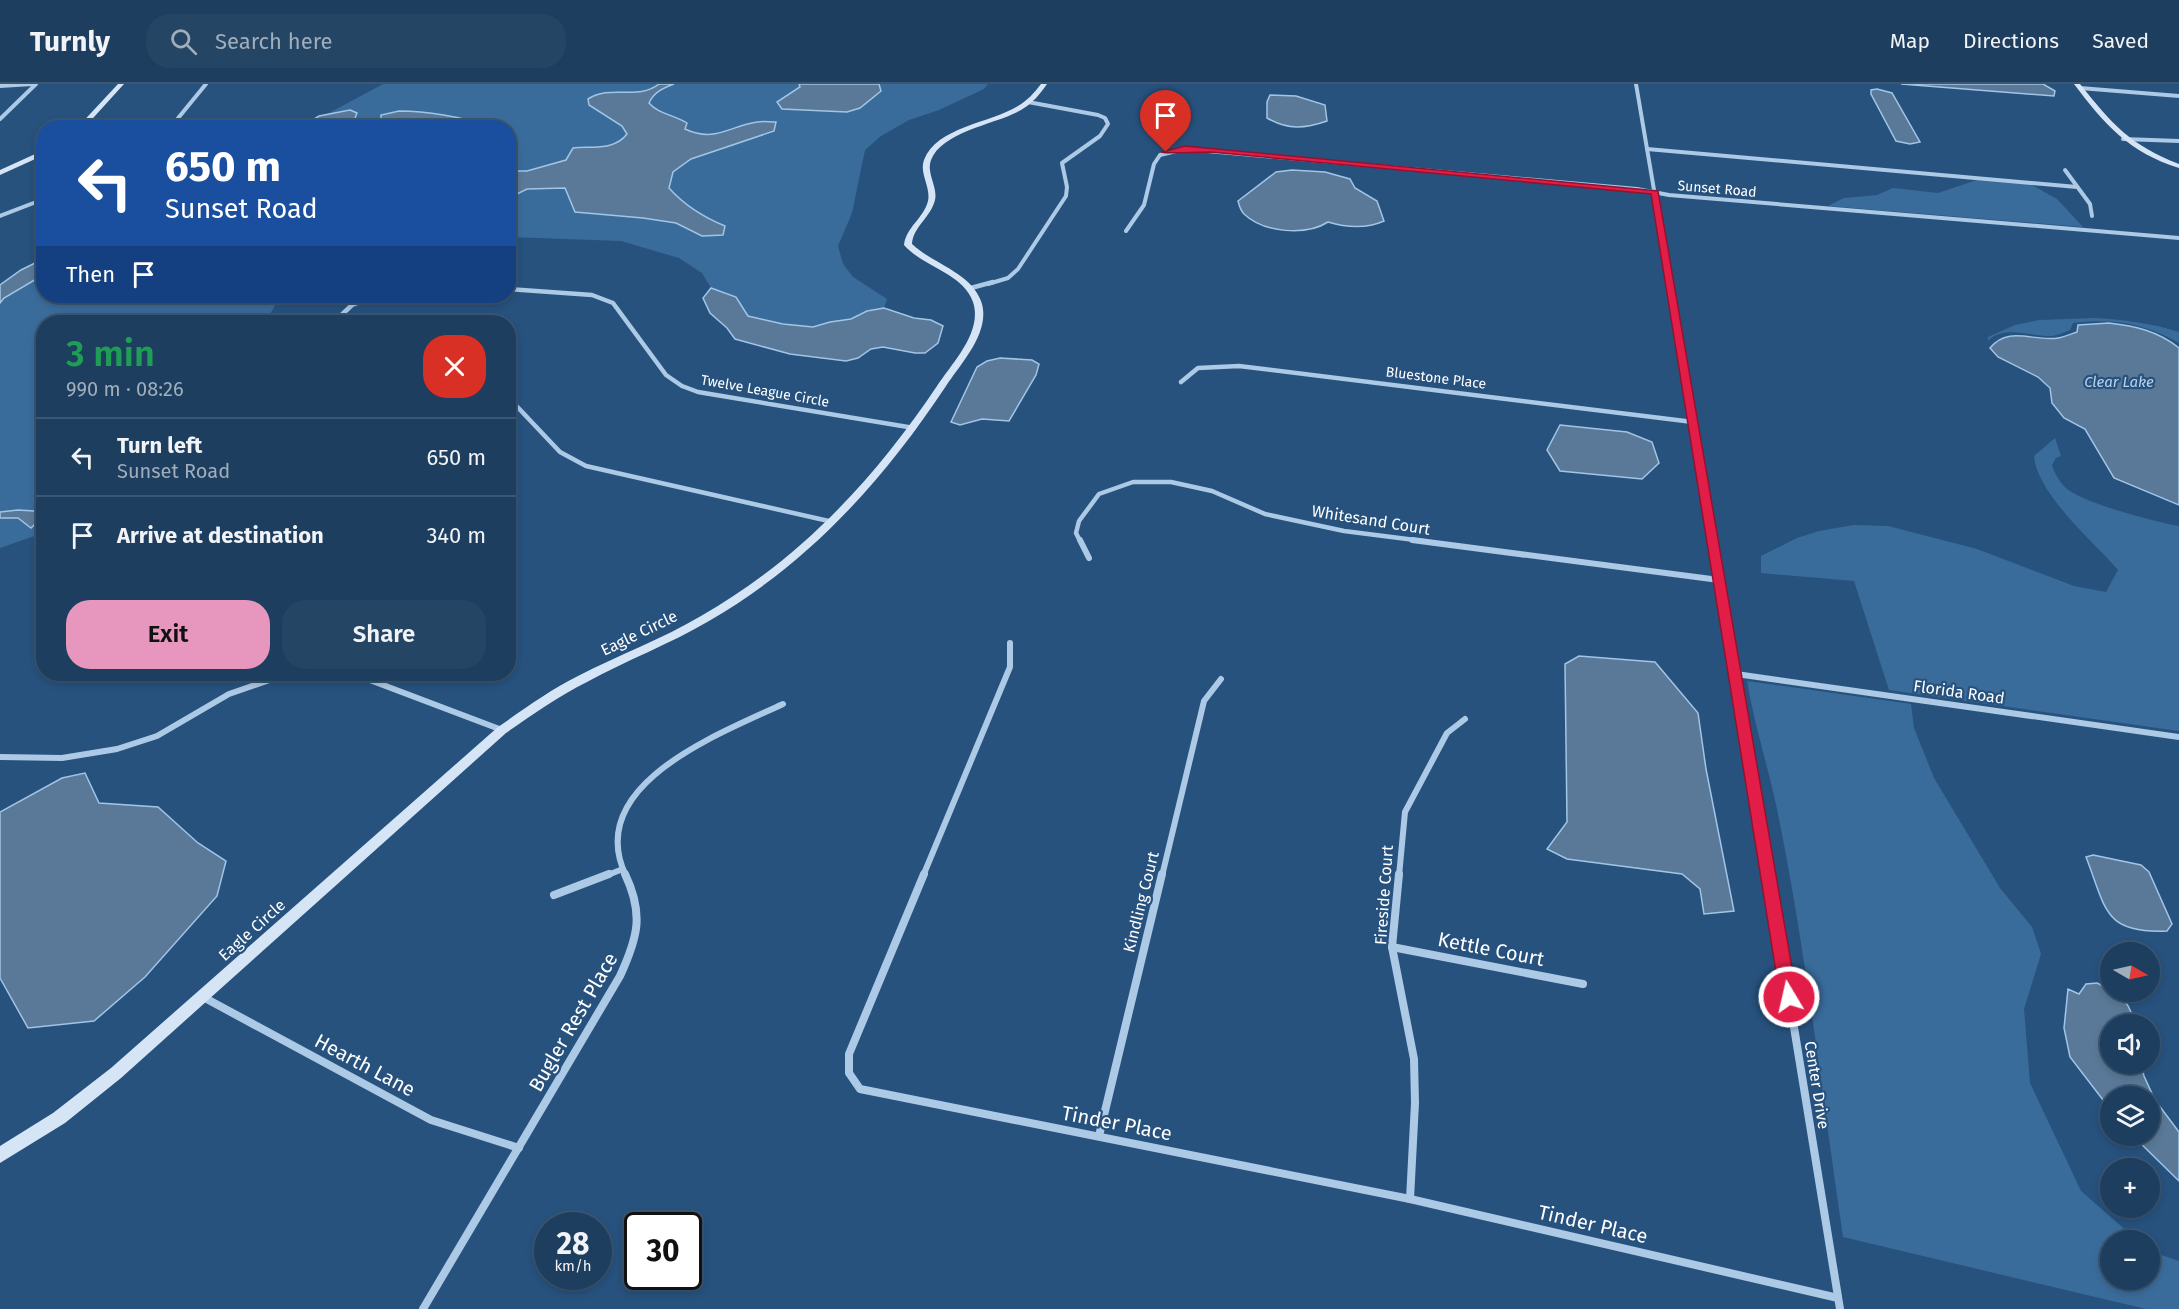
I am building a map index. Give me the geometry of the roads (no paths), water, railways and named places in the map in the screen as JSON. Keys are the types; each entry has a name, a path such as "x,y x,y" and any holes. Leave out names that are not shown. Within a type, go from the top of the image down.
{"street":[{"path":"0,86 34,84"},
{"path":"0,119 34,84"},
{"path":"87,120 121,84"},
{"path":"178,120 206,84"},
{"path":"1028,102 1091,113 1105,118 1108,124 1100,136 1074,152 1062,163 1062,171 1069,186 1066,196 1018,269 1008,278 971,288 908,245 910,233 925,215 932,197 927,160 931,152 946,139 1007,115 1028,102 1044,84"},
{"name":"Center Drive","path":"1636,84 1840,1309"},
{"path":"2078,86 2179,96"},
{"path":"2078,86 2111,128 2123,139 2154,157 2179,166"},
{"path":"2123,139 2179,141"},
{"name":"Sunset Road","path":"1126,231 1144,205 1154,164 1166,152 1185,149 2179,238"},
{"path":"1647,149 2077,187"},
{"path":"0,173 36,156"},
{"path":"2065,170 2090,204 2092,216"},
{"path":"0,216 36,202"},
{"name":"Eagle Circle","path":"0,1155 58,1118 116,1073 502,730 542,702 583,679 675,635 751,591 811,544 872,483 915,428 977,329 980,313 971,288"},
{"name":"Twelve League Circle","path":"516,290 592,295 613,303 666,375 691,391 710,396 915,428"},
{"path":"338,315 359,303"},
{"name":"Bluestone Place","path":"1181,382 1198,368 1239,366 1693,422"},
{"path":"516,405 560,452 586,466 833,522"},
{"name":"Whitesand Court","path":"1089,558 1076,533 1079,520 1093,501 1099,494 1116,487 1151,480 1189,484 1265,513 1344,531 1719,580"},
{"name":"Tinder Place","path":"1010,643 1010,667 849,1054 849,1073 860,1089 1410,1199 1838,1298"},
{"name":"Florida Road","path":"1736,674 2179,737"},
{"name":"Kindling Court","path":"1099,1136 1204,701 1221,679"},
{"path":"0,757 62,758 117,749 157,736 229,694 267,681"},
{"path":"372,681 502,730"},
{"name":"Bugler Rest Place","path":"423,1309 620,976 634,947 639,922 635,898 623,869 617,838 622,816 631,798 649,777 674,758 783,704"},
{"name":"Fireside Court","path":"1410,1199 1415,1103 1414,1059 1392,947 1405,812 1447,733 1465,719"},
{"path":"554,895 623,869"},
{"name":"Kettle Court","path":"1392,947 1583,984"},
{"name":"Hearth Lane","path":"202,996 431,1120 519,1148"}],"water":[{"path":"659,84 674,84 659,91 649,103 657,110 687,123 685,129 696,133 714,134 757,122 776,122 774,131 691,159 673,172 669,188 695,210 725,226 723,235 702,236 676,223 575,212 565,188 527,189 516,194 516,171 527,171 566,160 573,148 609,145 616,143 627,134 622,126 589,105 588,99 606,93 651,89"},
{"path":"799,84 879,84 881,91 860,108 847,112 782,109 777,102 800,87"},
{"path":"1901,84 2043,84 2055,91 2054,96"},
{"path":"1877,89 1892,93 1920,142 1910,144 1896,141 1871,94 1871,90"},
{"path":"1270,95 1296,96 1325,105 1327,121 1311,126 1296,127 1275,122 1267,118 1267,102"},
{"path":"350,110 357,113 354,120 312,120 319,116"},
{"path":"399,111 423,112 466,120 381,120 381,115"},
{"path":"1292,170 1325,172 1350,179 1355,188 1377,201 1384,221 1357,227 1328,222 1297,231 1274,229 1244,214 1238,201 1276,172"},
{"path":"36,262 36,279 4,298 0,303 0,285"},
{"path":"711,288 736,297 748,316 783,324 813,327 851,319 867,311 884,308 914,318 931,320 943,326 938,343 925,353 883,347 871,349 858,358 846,361 790,354 735,339 727,328 710,313 703,298"},
{"name":"Clear Lake","path":"2109,323 2146,330 2163,337 2179,348 2179,505 2114,478 2085,429 2064,418 2052,403 2050,388 2038,377 1998,357 1990,348 2005,337 2058,338 2077,332 2078,325"},
{"path":"1000,358 1032,360 1039,364 1036,375 1009,421 982,419 960,425 951,422 977,367 987,361"},
{"path":"1560,425 1627,432 1652,442 1659,463 1642,479 1560,471 1547,450"},
{"path":"34,511 36,523 31,528 18,518 0,518 0,512"},
{"path":"1579,656 1655,662 1698,713 1706,769 1734,911 1704,914 1700,889 1682,874 1567,859 1547,849 1567,822 1565,664"},
{"path":"85,773 99,803 158,807 198,843 226,861 217,896 145,977 94,1021 28,1028 0,978 0,812 62,778"},
{"path":"2093,855 2141,865 2149,872 2172,924 2167,931 2130,928 2110,914 2098,891 2086,857"},
{"path":"2086,984 2100,984 2100,1002 2125,1002 2132,1014 2100,1014 2100,1074 2144,1074 2149,1086 2100,1086 2100,1096 2070,1057 2064,1028 2068,989 2079,994"},
{"path":"2160,1107 2179,1132 2179,1181 2160,1162 2160,1158 2155,1158 2143,1146 2160,1146"}]}
